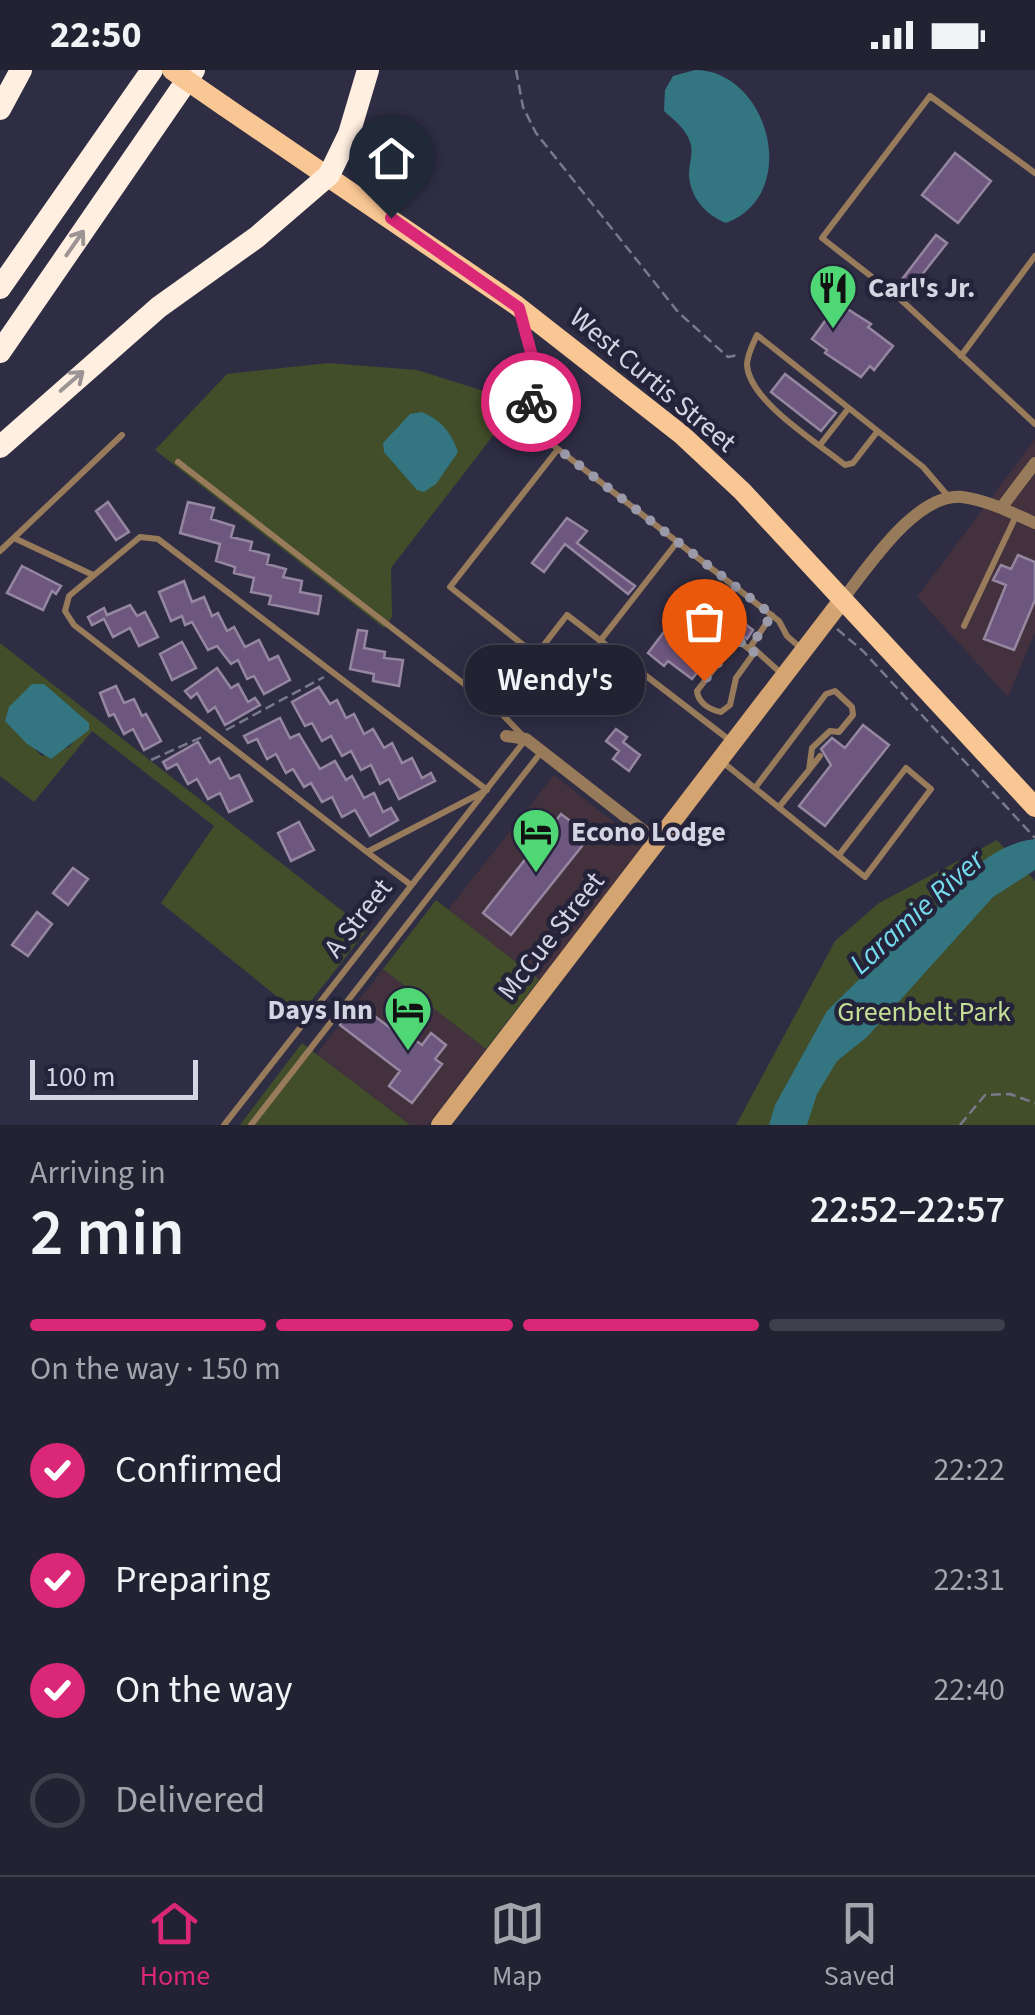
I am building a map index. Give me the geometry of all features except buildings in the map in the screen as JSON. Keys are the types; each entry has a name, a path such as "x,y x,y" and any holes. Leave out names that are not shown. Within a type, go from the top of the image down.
{"highway":[{"path":"0,109 21,70"},
{"path":"0,288 152,70"},
{"path":"0,352 194,70"},
{"path":"0,447 159,308 257,236 329,175 349,134 368,70"}],"main road":[{"name":"West Curtis Street","path":"172,70 519,308 682,435 843,599 1029,816"},
{"name":"McCue Street","path":"440,1125 843,599"}],"street":[{"path":"1000,508 1035,463"},
{"name":"McCue Street","path":"843,599 911,519 932,501 949,497"},
{"path":"949,497 978,500 1035,523"},
{"path":"506,736 526,739 658,842"}],"lane":[{"path":"1035,173 930,96 822,238 899,298 1035,424"},
{"path":"960,356 1035,256"},
{"path":"519,308 535,367 526,424 772,615 803,650"},
{"path":"876,432 848,465 774,408 752,382 747,364 757,335 923,467 949,497"},
{"path":"820,445 848,409"},
{"path":"0,551 122,435"},
{"path":"558,449 450,588 536,655 567,615 732,742"},
{"path":"178,462 499,712 526,739"},
{"path":"964,626 1017,515"},
{"path":"367,852 487,790 158,539 140,536 68,596 65,611 74,625 367,852 412,885"},
{"path":"14,538 93,576"},
{"path":"600,641 678,542"},
{"path":"692,605 784,676"},
{"path":"754,653 751,646 772,615"},
{"path":"737,639 698,691 700,700 712,711 720,712 730,706 736,678 754,653"},
{"path":"755,788 826,694 835,691 852,707 852,715 834,740"},
{"path":"809,770 812,748 830,731 839,732"},
{"name":"A Street","path":"224,1125 526,739"},
{"path":"251,1125 542,751"},
{"path":"779,807 820,756"},
{"path":"720,759 755,788 779,807 839,856 865,877 931,789 906,768 839,856"}],"path":[{"path":"516,70 523,107 536,133 656,284 724,355 750,354"},
{"path":"826,619 1029,816 1035,838"},
{"path":"150,760 270,708 334,673"},
{"path":"960,1125 985,1095 1010,1094 1035,1103"}],"shaded area":[{"path":"695,70 721,75 742,90 757,111 767,136 769,162 764,187 750,208 726,223 696,198 689,174 690,142 664,111 665,90 673,76"},
{"path":"422,412 445,428 458,452 436,484 424,492 417,490 384,452 383,443 410,414"},
{"path":"1035,439 1035,632 1008,697 917,597"},
{"path":"32,684 44,684 89,723 89,730 51,759 27,744 5,721 9,707"},
{"path":"554,775 644,846 539,980 448,910"},
{"name":"Laramie River","path":"1035,839 1035,870 993,897 867,1037 837,1061 817,1094 807,1125 769,1125 775,1105 827,1011 891,948 905,941 979,864 997,852"},
{"path":"383,969 486,1049 428,1125 410,1125 317,1054"}],"green space":[{"path":"328,363 417,370 519,402 391,568 392,617 384,628 155,450 227,374"},
{"path":"0,643 367,930 300,1015 161,903 214,826 92,731 34,802 0,776","holes":["6,722 78,737 69,747 42,756"]},
{"name":"Greenbelt Park","path":"997,840 1035,881 1035,1125 736,1125 835,941 879,903"},
{"path":"436,900 539,980 486,1049 383,969"},
{"path":"302,1043 410,1125 240,1125"}],"way so far":[{"path":"531,402 526,424 772,615 751,646 754,653 737,639 704,681"}],"place":[{"name":"Carl's Jr.","path":"833,330"},
{"name":"Wendy's","path":"704,681"},
{"name":"Econo Lodge","path":"536,874"},
{"name":"Days Inn","path":"408,1052"}],"route":[{"path":"391,218 519,308 535,367 531,402"}]}
